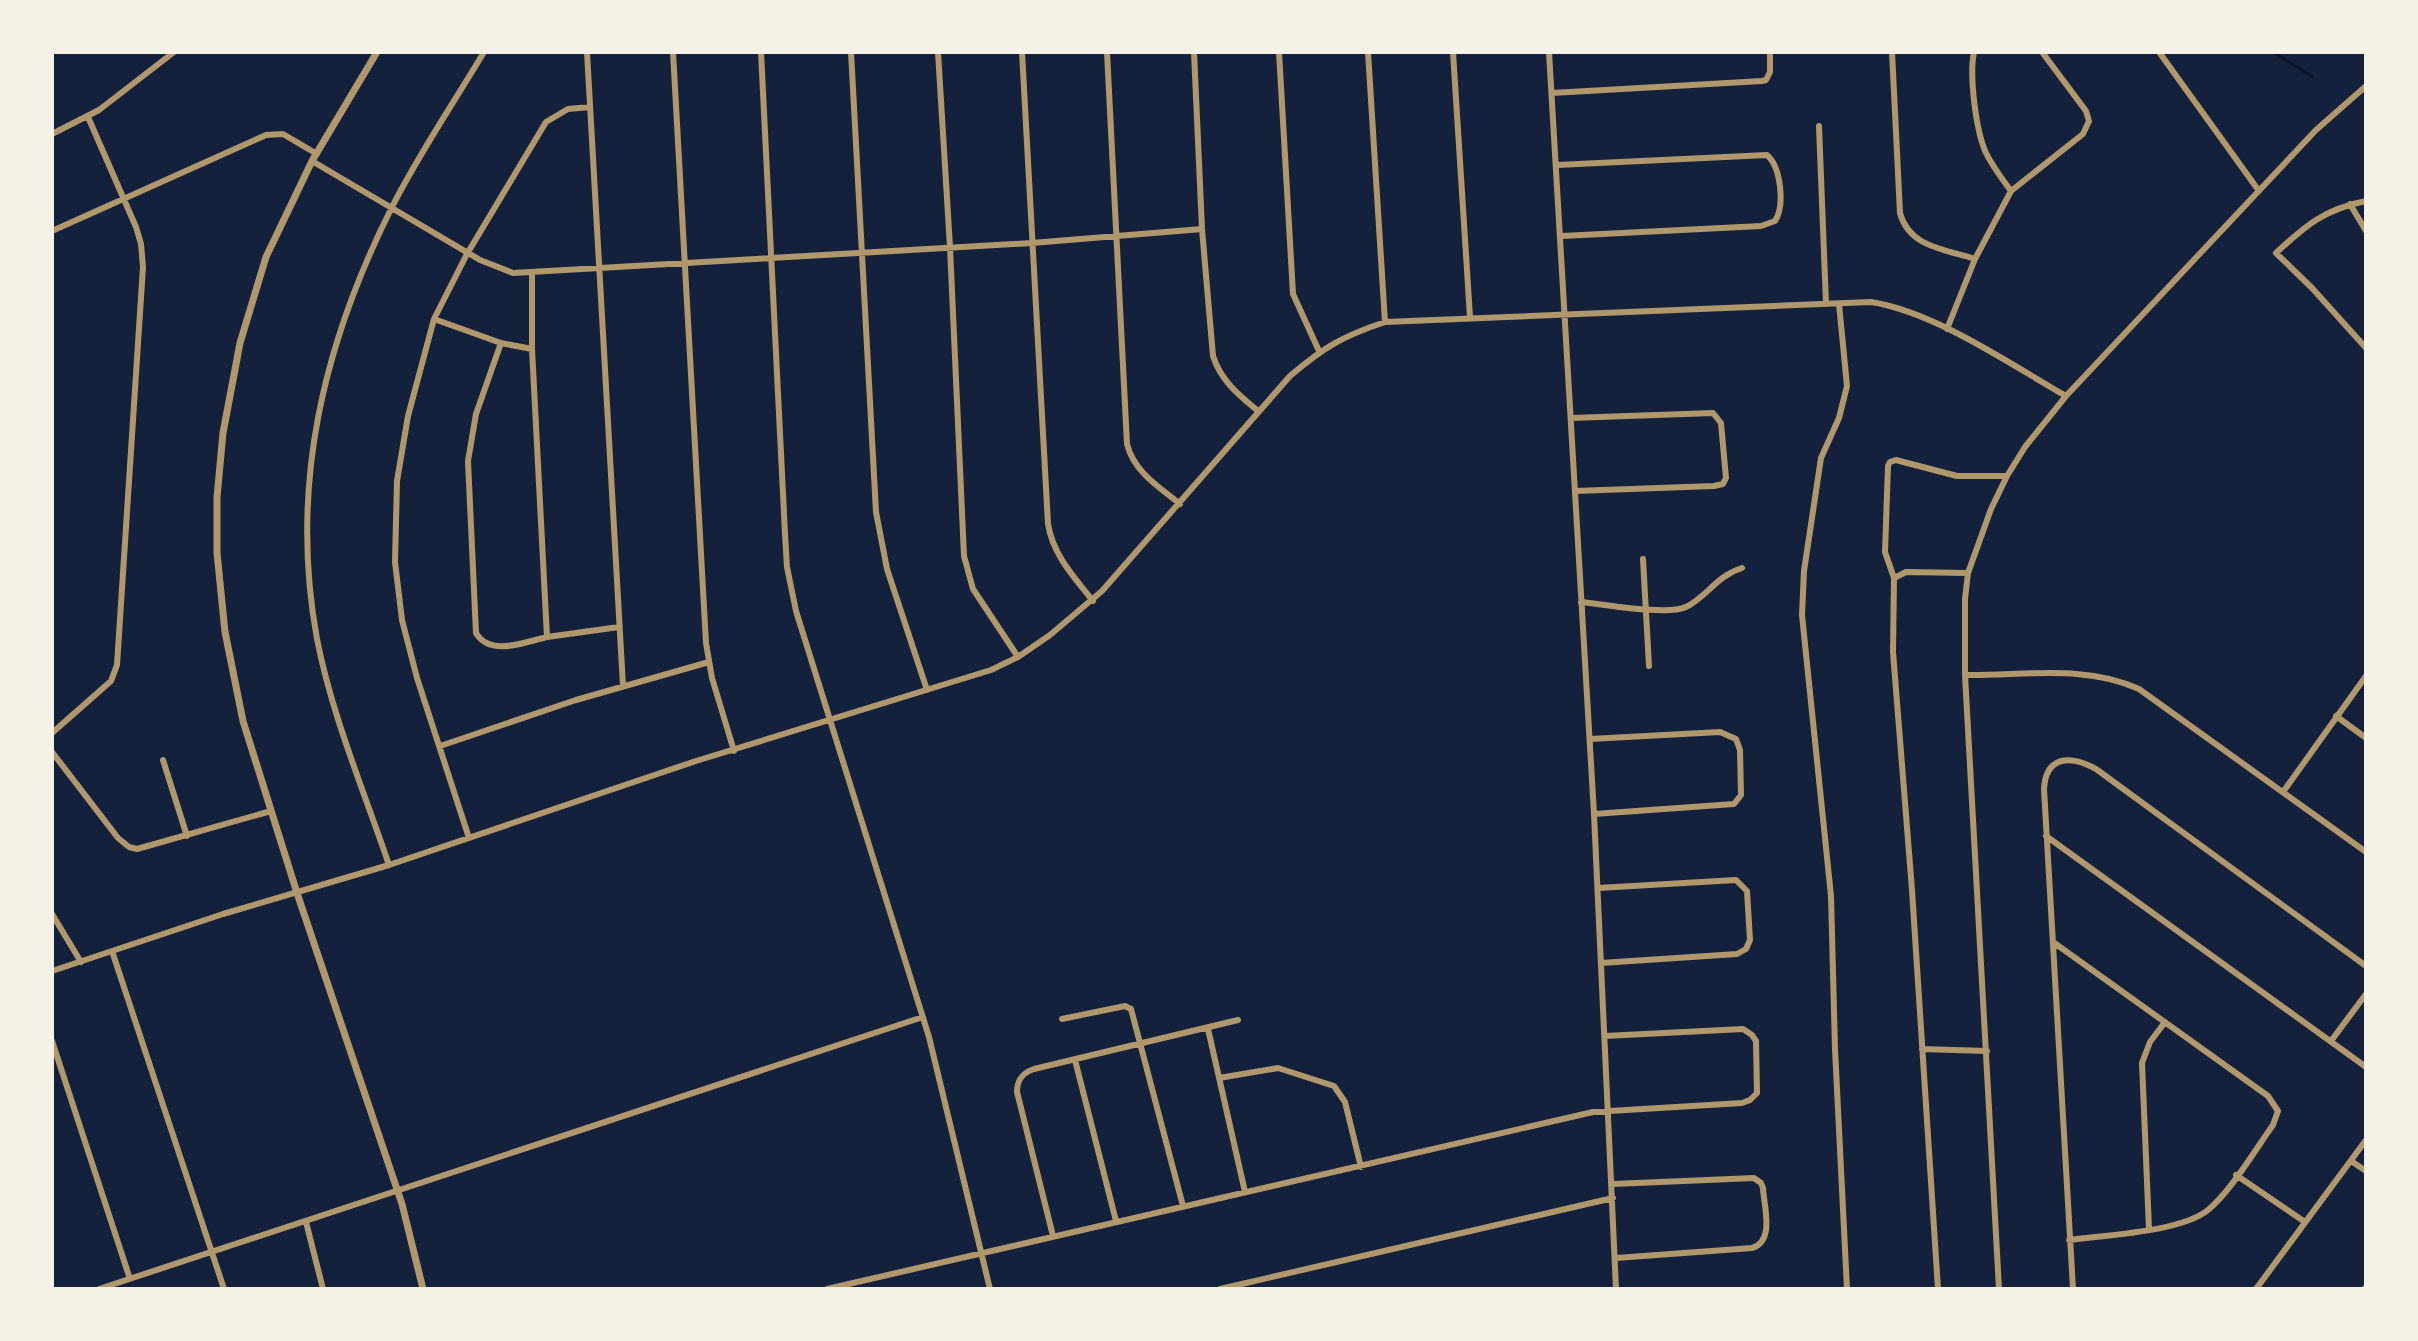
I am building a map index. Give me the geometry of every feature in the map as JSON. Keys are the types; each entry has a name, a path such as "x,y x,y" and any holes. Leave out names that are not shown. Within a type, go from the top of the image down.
{"street":[{"path":"52,134 88,117 174,52"},
{"path":"377,52 315,158 266,257 245,328 223,433 217,497 219,579 229,660 243,721 297,893 398,1191 423,1289"},
{"path":"389,865 325,670 310,581 307,532 316,425 329,362 353,296 391,209 484,52"},
{"path":"587,52 623,686"},
{"path":"673,52 709,662 734,751"},
{"path":"761,52 787,567 799,623 828,721 923,1017 990,1289"},
{"path":"851,52 878,532 927,690"},
{"path":"938,52 964,556 973,589 1018,657"},
{"path":"1022,52 1050,536 1065,566 1093,601"},
{"path":"1107,52 1126,432 1130,454 1139,470 1180,504"},
{"path":"1194,52 1202,229 1213,356 1217,370 1226,382 1258,411"},
{"path":"1279,52 1293,294 1319,351"},
{"path":"1368,52 1385,322"},
{"path":"1453,52 1470,317"},
{"path":"1549,52 1610,1110 1616,1258 1614,1288"},
{"path":"1552,93 1762,81 1768,78 1770,72 1770,52"},
{"path":"1892,52 1900,213 1904,227 1922,242 1975,259"},
{"path":"1974,52 1982,143 2011,191"},
{"path":"1947,329 1975,259 2011,191 2079,138 2089,126 2086,111 2042,52"},
{"path":"2159,52 2259,191"},
{"path":"1999,1289 1965,675 1968,573 1991,509 2007,476 2025,447 2066,396 2329,117 2366,86"},
{"path":"469,838 417,678 402,620 394,530 400,449 434,319 467,254 546,122 568,109 590,107"},
{"path":"52,733 111,681 117,665 143,267 139,235 88,117"},
{"path":"1819,126 1826,304"},
{"path":"52,231 266,135 283,134 391,209 467,254 506,271 532,273 773,259 1202,229"},
{"path":"1557,165 1767,155 1776,166 1780,209 1775,221 1761,226 1562,236"},
{"path":"2366,201 2328,211 2307,224 2276,253 2366,348"},
{"path":"2350,204 2366,231"},
{"path":"532,273 532,349 547,637"},
{"path":"52,971 991,670 1018,657 1093,601 1290,376 1319,351 1345,336 1385,322 1871,302 1887,305 1947,329 2066,396"},
{"path":"1839,304 1847,386 1839,418 1821,458 1804,571 1802,615 1831,896 1847,1289"},
{"path":"434,319 501,343 532,349"},
{"path":"501,343 476,414 468,461 476,633 485,643 498,646 619,627"},
{"path":"1571,418 1713,413 1721,423 1726,478 1723,484 1714,486 1575,491"},
{"path":"1938,1289 1893,652 1894,578 1887,562 1885,542 1890,462 1896,460 1964,477 2007,476"},
{"path":"1643,559 1649,666"},
{"path":"1581,602 1676,610 1685,608 1720,577 1742,568"},
{"path":"1894,578 1906,572 1968,573"},
{"path":"440,746 623,686 709,662"},
{"path":"1965,675 2074,673 2122,681 2157,699 2366,852"},
{"path":"2283,792 2366,676"},
{"path":"2336,716 2366,738"},
{"path":"1590,739 1720,732 1736,739 1740,750 1741,795 1734,804 1594,814"},
{"path":"52,752 118,838 129,847 145,849 271,811"},
{"path":"163,760 187,836"},
{"path":"2073,1289 2046,836 2045,778 2058,762 2080,761 2366,966"},
{"path":"2046,836 2366,1067"},
{"path":"1598,888 1736,880 1747,891 1750,940 1746,949 1737,954 1601,963"},
{"path":"52,914 81,962"},
{"path":"2053,942 2276,1105 2278,1111 2275,1121 2216,1202 2197,1217 2149,1229 2069,1240"},
{"path":"112,951 224,1289"},
{"path":"2331,1041 2366,994"},
{"path":"1062,1019 1129,1006 1183,1206"},
{"path":"99,1289 923,1017"},
{"path":"1053,1236 1017,1092 1023,1075 1034,1069 1238,1020"},
{"path":"2149,1229 2142,1063 2150,1042 2165,1022"},
{"path":"827,1289 1610,1110 1750,1100 1755,1096 1758,1086 1756,1045 1752,1035 1739,1028 1605,1036"},
{"path":"1208,1029 1245,1192"},
{"path":"52,1041 130,1279"},
{"path":"1922,1049 1987,1051"},
{"path":"1075,1060 1116,1221"},
{"path":"1219,1078 1278,1068 1334,1086 1345,1102 1361,1167"},
{"path":"2256,1289 2366,1140"},
{"path":"2351,1161 2366,1171"},
{"path":"2236,1175 2305,1222"},
{"path":"1613,1184 1754,1178 1763,1188 1766,1236 1759,1246 1752,1248 1616,1258"},
{"path":"1220,1289 1613,1198"},
{"path":"306,1222 323,1289"}],"waterway":[{"path":"2273,52 2313,77"}]}
